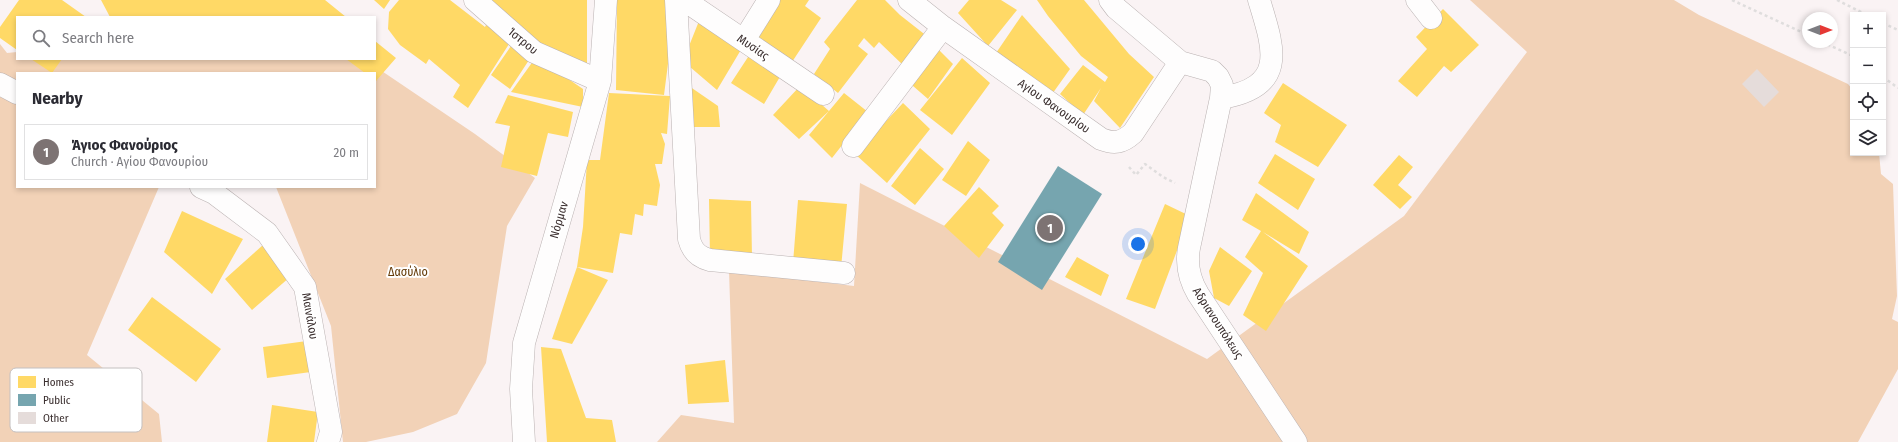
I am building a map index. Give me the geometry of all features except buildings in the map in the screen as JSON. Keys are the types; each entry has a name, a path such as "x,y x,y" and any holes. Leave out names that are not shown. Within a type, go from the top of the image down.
{"street":[{"name":"Ίστρου","path":"475,0 534,52 600,82"},
{"name":"Νόρμαν","path":"524,442 521,389 524,343 600,82 606,0"},
{"path":"676,0 682,133 691,247 702,258 710,260 844,273"},
{"name":"Μυσίας","path":"684,0 823,94"},
{"path":"744,40 768,0"},
{"name":"Αγίου Φανουρίου","path":"909,0 943,27 1101,139 1118,143"},
{"name":"Αδριανουπόλεως","path":"1110,0 1116,8 1180,62 1212,71 1218,77 1222,85 1221,98 1187,258 1193,286 1296,442"},
{"path":"1221,98 1245,93 1256,86 1264,78 1270,67 1273,55 1271,39 1259,0"},
{"path":"1417,0 1431,18"},
{"path":"853,146 943,27"},
{"path":"1118,143 1126,140 1133,133 1180,62"},
{"path":"0,84 16,92"},
{"name":"Μαινάλου","path":"203,188 214,193 267,233 306,287 331,432 328,442"}],"path":[{"path":"1732,0 1802,32"},
{"path":"1837,0 1861,12"},
{"path":"1886,24 1898,30"},
{"path":"1835,48 1850,55"},
{"path":"1886,79 1898,88"},
{"path":"1118,143 1135,154 1129,169 1136,176 1145,164 1163,177 1200,195"}],"green space":[{"path":"1470,0 1674,0 1699,15 1848,84 1850,86 1850,156 1879,156 1881,174 1893,184 1897,296 1892,319 1898,322 1898,369 1858,442 657,442 681,415 734,423 729,271 854,286 860,183 1207,359 1404,216 1527,52"},
{"name":"Δασύλιο","path":"0,44 7,53 16,52 16,60 365,60 475,134 535,178 507,226 486,363 457,414 413,432 366,442 343,442 331,326 276,188 376,188 376,72 16,72 16,188 159,188 87,355 103,368 10,368 10,432 142,432 142,400 159,414 162,442 0,442"}],"place":[{"name":"Άγιος Φανούριος","path":"1050,228"}]}
